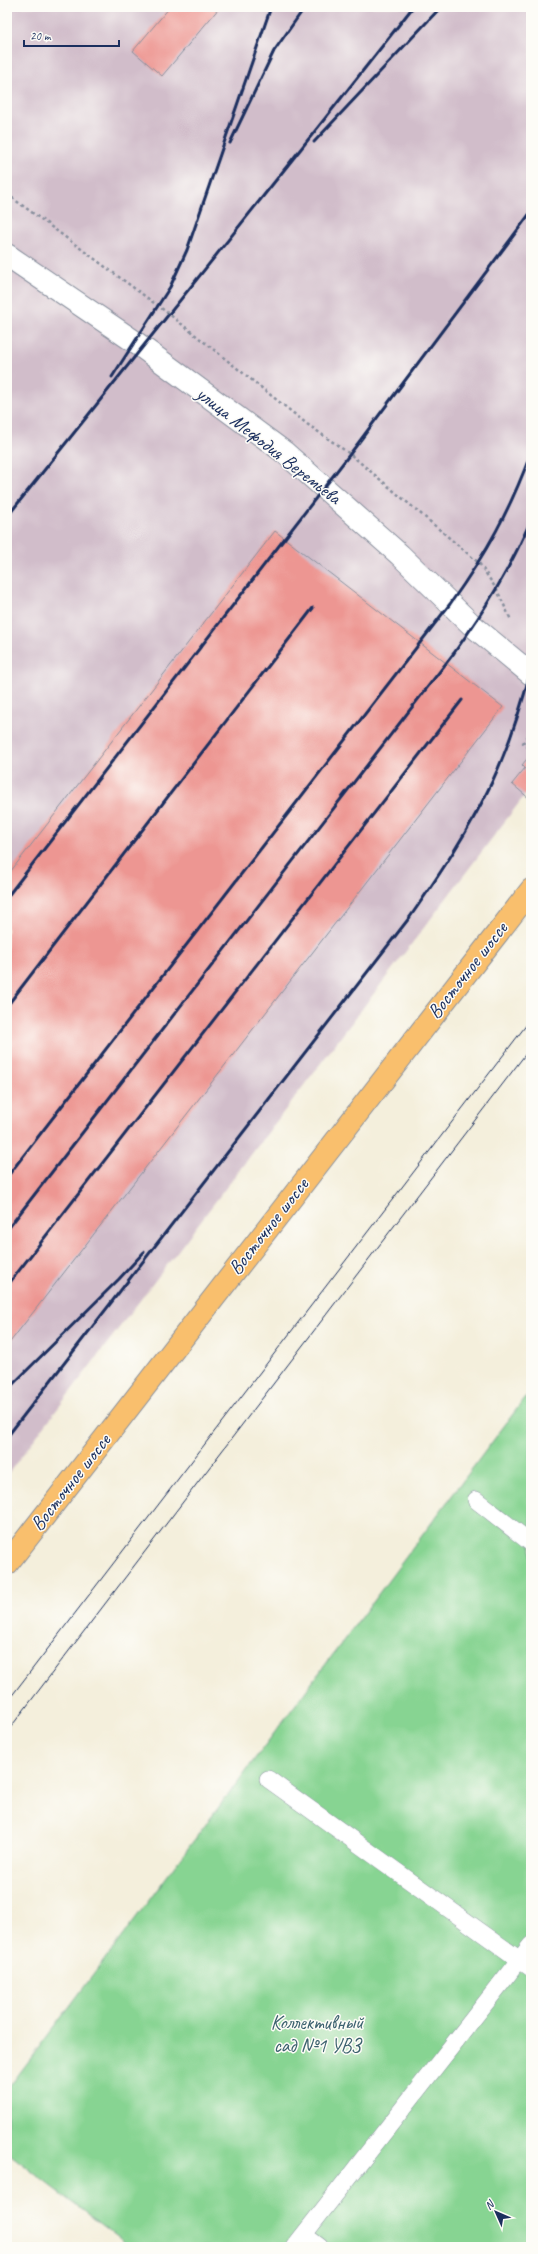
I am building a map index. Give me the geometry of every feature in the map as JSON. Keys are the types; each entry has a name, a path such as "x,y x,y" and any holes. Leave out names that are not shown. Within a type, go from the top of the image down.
{"main road":[{"name":"Восточное шоссе","path":"7,1564 531,890"}],"street":[{"name":"улица Мефодия Веремьева","path":"7,255 135,342 284,452 400,555 473,626 531,674"}],"lane":[{"path":"476,1500 531,1543"},
{"path":"268,1779 525,1963"},
{"path":"320,2247 299,2241 525,1963 531,1945"}],"path":[{"path":"7,194 169,314 307,424 350,454 479,563 497,590 512,622"},
{"path":"531,732 523,743 531,750"}],"shaded area":[{"path":"7,7 531,7 531,798 525,795 7,1475"}],"green space":[{"name":"Коллективный сад №1 УВЗ","path":"531,1390 531,2247 131,2247 7,2152 7,2090"}],"building":[{"path":"170,7 220,7 162,76 133,51"},
{"path":"275,531 503,707 7,1346 7,876"},
{"path":"531,754 531,800 512,784 525,768 522,765"}],"tram line":[{"path":"7,1702 531,1019"},
{"path":"7,1732 531,1047"}],"railway":[{"path":"112,377 170,287 187,250 271,7"},
{"path":"230,143 274,51 305,7"},
{"path":"7,517 413,7"},
{"path":"314,142 441,7"},
{"path":"7,897 350,454 531,212"},
{"path":"7,1177 450,604 475,567 496,531 523,474 531,453"},
{"path":"7,1230 454,653 496,589 523,539 531,520"},
{"path":"7,1006 313,608"},
{"path":"7,1437 421,901 464,834 492,782 514,727 531,670"},
{"path":"7,1286 462,700"},
{"path":"7,1390 119,1279 144,1252"}]}
